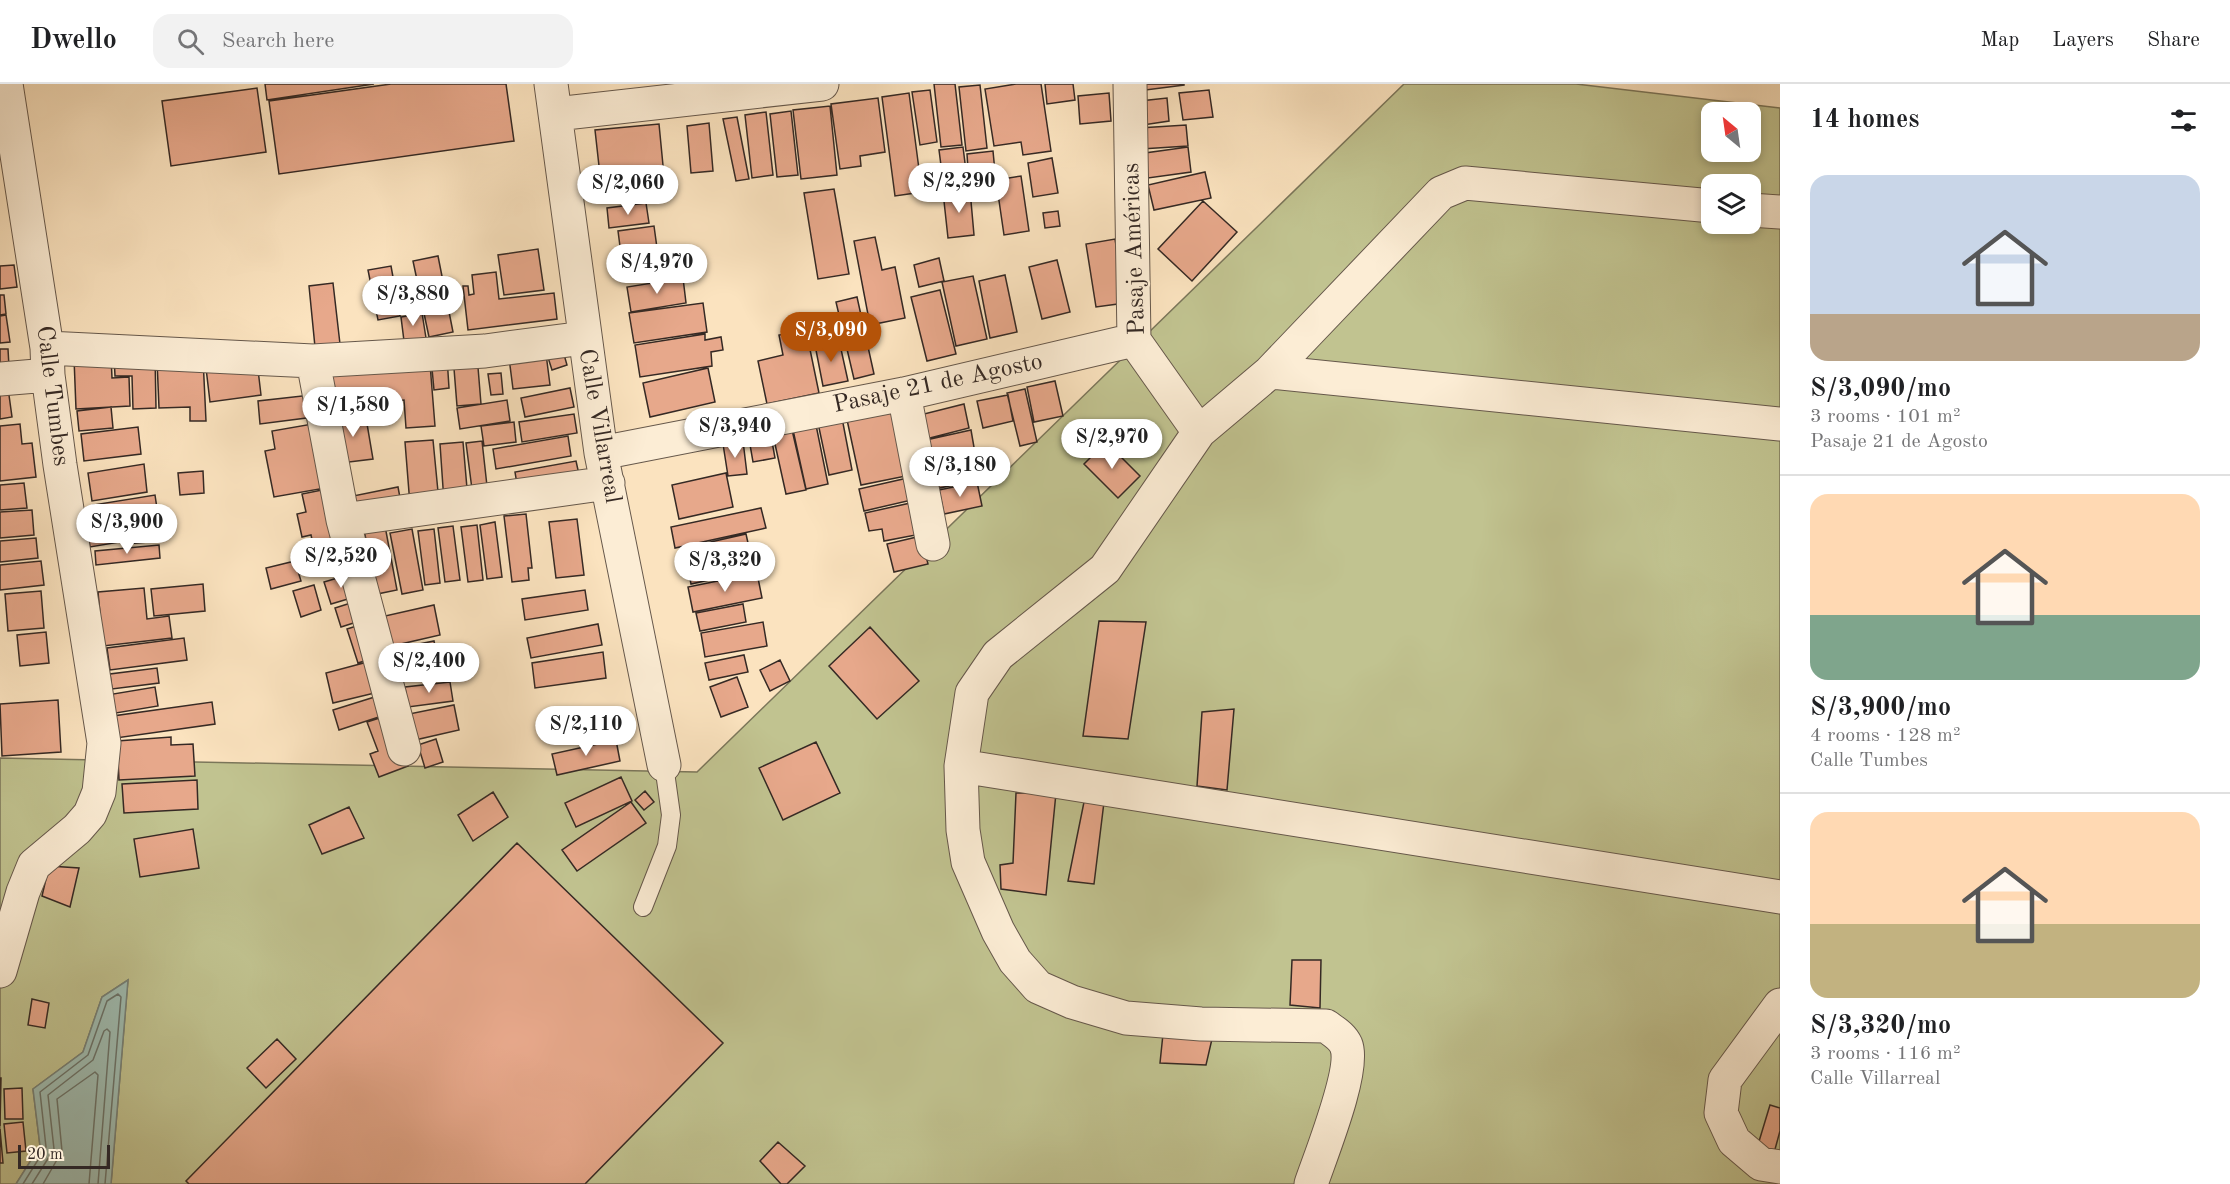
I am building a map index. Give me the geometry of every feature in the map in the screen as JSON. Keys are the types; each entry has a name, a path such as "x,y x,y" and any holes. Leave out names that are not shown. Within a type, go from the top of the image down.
{"street":[{"name":"Calle Tumbes","path":"0,971 23,892 34,865 77,829 90,814 99,792 104,743 6,84"},
{"path":"554,99 822,84"},
{"name":"Pasaje Américas","path":"1130,84 1134,340 1199,432"},
{"name":"Calle Villarreal","path":"554,99 584,338 604,468 664,765"},
{"path":"1311,1184 1346,1076 1347,1047 1340,1036 1326,1026 1202,1024 1126,1018 1072,1002 1038,987 1015,961 998,931 968,862 963,830 961,766 972,693 998,656 1105,569 1199,432 1270,372 1441,193 1466,183 1701,205"},
{"path":"1761,211 1780,212"},
{"path":"0,379 47,362 313,361 485,351 584,338"},
{"name":"Pasaje 21 de Agosto","path":"343,520 604,468 1134,340"},
{"path":"313,361 343,520 404,749"},
{"path":"1270,372 1780,424"},
{"path":"904,394 933,544"},
{"path":"961,766 1780,897"},
{"path":"1780,1005 1725,1080 1721,1113 1734,1141 1761,1164 1780,1167"}],"lane":[{"path":"643,908 667,846 671,815 664,765"}],"green space":[{"path":"1404,84 1576,84 1729,102 1701,102 1701,162 1761,162 1761,106 1780,108 1780,1184 111,1184 128,980 102,997 83,1052 33,1089 40,1146 16,1184 0,1184 0,758 697,772"}],"water":[{"path":"128,980 111,1184 16,1184 40,1146 33,1089 83,1052 102,997"}],"building":[{"path":"265,84 374,84 267,100"},
{"path":"391,84 506,84 514,141 279,174 269,101"},
{"path":"934,84 955,84 962,145 941,147"},
{"path":"1016,84 1041,84 1051,151 1023,155 1021,142 994,146 985,89"},
{"path":"1045,84 1073,84 1075,100 1047,104"},
{"path":"1138,84 1184,84 1184,85 1138,91"},
{"path":"980,85 987,148 966,151 959,87"},
{"path":"257,88 266,152 171,166 162,101"},
{"path":"930,90 937,142 920,145 912,92"},
{"path":"1209,90 1213,117 1183,120 1179,93"},
{"path":"909,93 922,192 895,196 882,97"},
{"path":"1109,93 1111,121 1080,124 1078,96"},
{"path":"878,98 885,152 860,156 861,166 840,169 831,104"},
{"path":"1167,98 1169,121 1143,125 1140,101"},
{"path":"830,106 837,175 801,179 793,110"},
{"path":"791,111 798,175 777,177 770,114"},
{"path":"766,112 773,175 752,178 745,115"},
{"path":"737,117 749,179 736,181 723,119"},
{"path":"709,123 713,171 691,173 687,126"},
{"path":"659,124 665,186 602,193 595,130"},
{"path":"1186,125 1188,146 1141,149 1139,128"},
{"path":"963,147 967,179 943,181 939,150"},
{"path":"1188,147 1191,172 1148,178 1145,153"},
{"path":"993,151 995,172 979,173 978,168 968,169 967,154"},
{"path":"1052,158 1058,193 1033,197 1028,163"},
{"path":"1205,172 1211,198 1154,210 1148,185"},
{"path":"1021,176 1029,231 1004,235 996,180"},
{"path":"834,189 849,274 818,279 804,193"},
{"path":"970,190 974,235 948,238 943,192"},
{"path":"1203,201 1237,232 1192,281 1158,249"},
{"path":"646,203 649,223 609,228 607,208"},
{"path":"1058,211 1060,226 1045,228 1043,213"},
{"path":"654,226 657,248 621,254 618,231"},
{"path":"875,237 882,270 895,267 905,318 870,325 854,241"},
{"path":"1115,239 1125,303 1096,307 1086,244"},
{"path":"538,249 544,290 504,295 498,255"},
{"path":"686,251 690,271 628,282 625,262"},
{"path":"438,256 453,332 429,337 413,261"},
{"path":"939,258 944,281 919,287 914,265"},
{"path":"1057,260 1070,312 1042,319 1029,267"},
{"path":"14,265 17,287 0,289 0,266"},
{"path":"391,266 400,316 378,320 368,270"},
{"path":"496,272 499,299 554,293 557,319 468,330 463,286 468,286 469,295 474,294 472,275"},
{"path":"1005,275 1017,332 990,338 979,281"},
{"path":"973,276 987,339 956,346 942,282"},
{"path":"683,278 686,303 631,312 627,287"},
{"path":"333,283 340,344 315,347 309,286"},
{"path":"940,290 956,354 927,361 911,297"},
{"path":"0,295 4,295 6,314 0,315"},
{"path":"857,297 874,374 854,379 836,302"},
{"path":"703,303 707,332 634,343 629,313"},
{"path":"422,313 426,338 404,341 401,317"},
{"path":"6,315 10,342 0,343 0,316"},
{"path":"806,330 819,393 767,404 758,361 783,355 779,335"},
{"path":"705,334 705,340 721,337 723,350 711,352 712,366 640,377 635,345"},
{"path":"839,340 848,381 823,386 815,345"},
{"path":"561,344 567,365 552,370 545,348"},
{"path":"545,346 550,385 513,389 508,350"},
{"path":"0,349 8,349 9,367 0,367"},
{"path":"155,355 156,408 133,409 132,376 115,376 114,356"},
{"path":"477,355 481,404 457,406 453,356"},
{"path":"111,356 112,378 129,377 130,406 76,409 74,358"},
{"path":"447,357 449,388 434,390 431,358"},
{"path":"203,358 206,421 190,421 190,407 159,408 157,360"},
{"path":"257,361 261,395 210,402 206,368"},
{"path":"430,364 435,426 406,428 404,400 326,408 323,374"},
{"path":"708,368 715,402 650,417 643,383"},
{"path":"501,373 503,394 491,395 488,374"},
{"path":"1055,381 1063,416 1034,422 1027,387"},
{"path":"8,388 12,417 0,419 0,389"},
{"path":"570,388 574,407 525,417 521,398"},
{"path":"1025,389 1037,442 1020,446 1007,393"},
{"path":"311,395 314,417 260,424 258,401"},
{"path":"1008,395 1013,421 983,428 977,401"},
{"path":"507,400 510,421 460,429 457,408"},
{"path":"896,404 911,475 861,485 846,415"},
{"path":"964,404 969,428 926,439 920,415"},
{"path":"111,407 113,428 79,431 77,411"},
{"path":"365,412 373,459 341,463 334,416"},
{"path":"574,414 577,433 522,442 519,422"},
{"path":"842,418 852,470 829,475 818,423"},
{"path":"514,422 516,442 484,446 481,426"},
{"path":"318,423 331,487 274,497 265,451 275,449 272,431"},
{"path":"20,424 22,444 32,443 36,477 0,481 0,426"},
{"path":"816,425 828,484 806,489 793,430"},
{"path":"138,427 141,454 84,461 81,434"},
{"path":"792,430 806,490 786,494 773,435"},
{"path":"971,430 975,453 931,463 926,440"},
{"path":"568,436 571,456 496,469 493,449"},
{"path":"771,436 775,458 753,462 749,439"},
{"path":"433,440 439,502 410,505 405,442"},
{"path":"482,441 488,495 473,497 466,443"},
{"path":"743,441 747,474 728,476 723,444"},
{"path":"463,442 468,500 444,502 440,444"},
{"path":"1106,442 1140,476 1118,498 1084,464"},
{"path":"995,454 1000,475 935,489 931,469"},
{"path":"576,461 580,479 518,490 515,472"},
{"path":"144,464 147,492 92,501 88,473"},
{"path":"203,471 204,493 180,495 178,473"},
{"path":"726,473 733,507 679,519 672,485"},
{"path":"912,477 916,499 864,511 859,489"},
{"path":"977,482 982,506 944,514 939,490"},
{"path":"24,483 27,508 0,510 0,485"},
{"path":"398,487 401,503 356,512 353,496"},
{"path":"332,488 348,564 301,574 295,548 313,544 311,535 302,537 297,514 306,512 302,494"},
{"path":"155,495 158,515 97,525 93,505"},
{"path":"915,502 921,534 884,541 882,529 869,531 865,513"},
{"path":"761,508 766,528 675,548 671,527"},
{"path":"32,510 34,535 0,538 0,512"},
{"path":"526,514 532,568 528,568 529,580 512,582 504,516"},
{"path":"577,519 584,575 556,578 549,522"},
{"path":"156,521 159,541 126,544 124,525"},
{"path":"495,522 502,577 487,579 480,525"},
{"path":"117,523 120,542 90,547 87,528"},
{"path":"477,525 483,580 468,582 461,527"},
{"path":"385,526 397,590 377,594 364,530"},
{"path":"453,526 460,580 445,582 438,528"},
{"path":"412,529 423,590 402,594 390,533"},
{"path":"434,529 440,583 425,585 418,531"},
{"path":"746,534 754,570 691,584 684,548"},
{"path":"921,536 928,564 894,572 887,544"},
{"path":"36,538 38,558 0,562 0,541"},
{"path":"159,545 160,558 96,565 95,551"},
{"path":"41,561 44,585 0,590 0,565"},
{"path":"295,561 301,581 271,589 266,568"},
{"path":"757,573 762,598 693,612 688,587"},
{"path":"351,574 358,596 331,604 324,582"},
{"path":"203,584 205,611 154,616 151,589"},
{"path":"314,585 321,610 301,617 293,591"},
{"path":"144,588 147,619 169,616 172,638 103,646 98,592"},
{"path":"585,590 588,610 525,620 522,599"},
{"path":"41,591 44,628 8,631 5,594"},
{"path":"357,601 363,620 341,627 335,608"},
{"path":"743,604 746,622 700,631 696,613"},
{"path":"434,605 440,635 392,646 385,616"},
{"path":"1099,621 1146,622 1128,739 1083,736"},
{"path":"763,622 767,646 705,657 701,633"},
{"path":"366,623 376,657 358,663 347,629"},
{"path":"598,624 602,645 531,658 527,638"},
{"path":"870,627 919,681 877,719 829,666"},
{"path":"46,632 49,663 20,666 17,635"},
{"path":"184,638 187,660 110,670 107,648"},
{"path":"434,641 438,660 403,667 399,648"},
{"path":"603,652 606,678 535,688 532,663"},
{"path":"744,655 748,672 709,680 705,663"},
{"path":"375,660 383,691 333,703 326,673"},
{"path":"780,660 790,681 770,691 760,670"},
{"path":"157,668 159,683 112,689 110,674"},
{"path":"737,677 748,707 721,717 710,687"},
{"path":"450,682 453,701 408,707 405,687"},
{"path":"155,687 158,706 110,714 107,695"},
{"path":"381,695 388,714 339,730 333,710"},
{"path":"58,700 61,752 2,756 0,704"},
{"path":"212,702 215,724 116,738 113,716"},
{"path":"454,705 459,730 415,740 409,714"},
{"path":"1234,709 1227,790 1197,786 1202,712"},
{"path":"389,715 408,766 379,777 370,754 378,751 367,722"},
{"path":"171,737 171,745 193,744 195,776 119,780 117,741"},
{"path":"436,739 443,762 425,768 418,745"},
{"path":"616,740 620,761 557,775 552,754"},
{"path":"816,742 840,793 783,820 759,768"},
{"path":"621,777 632,801 576,827 565,803"},
{"path":"197,780 198,809 124,813 122,784"},
{"path":"645,791 654,802 644,810 635,800"},
{"path":"493,792 508,817 473,841 458,815"},
{"path":"1016,793 1056,793 1046,895 1001,889 1000,865 1013,863"},
{"path":"631,802 646,823 577,871 562,850"},
{"path":"1084,802 1104,802 1094,884 1068,881"},
{"path":"349,807 364,838 322,854 309,825"},
{"path":"193,829 199,868 140,877 134,839"},
{"path":"517,843 723,1043 585,1184 189,1184 186,1181"},
{"path":"49,866 79,868 70,907 42,896"},
{"path":"1292,960 1321,960 1320,1008 1290,1005"},
{"path":"32,999 49,1003 45,1028 28,1025"},
{"path":"1163,1034 1212,1039 1206,1065 1160,1063"},
{"path":"277,1039 296,1059 266,1088 247,1068"},
{"path":"0,1078 1,1078 0,1126"},
{"path":"22,1088 23,1119 5,1119 4,1089"},
{"path":"1770,1105 1780,1108 1780,1131 1774,1153 1757,1148"},
{"path":"23,1122 26,1151 7,1153 4,1124"},
{"path":"0,1129 3,1163 0,1163"},
{"path":"778,1142 805,1166 787,1184 781,1184 760,1161"}]}
